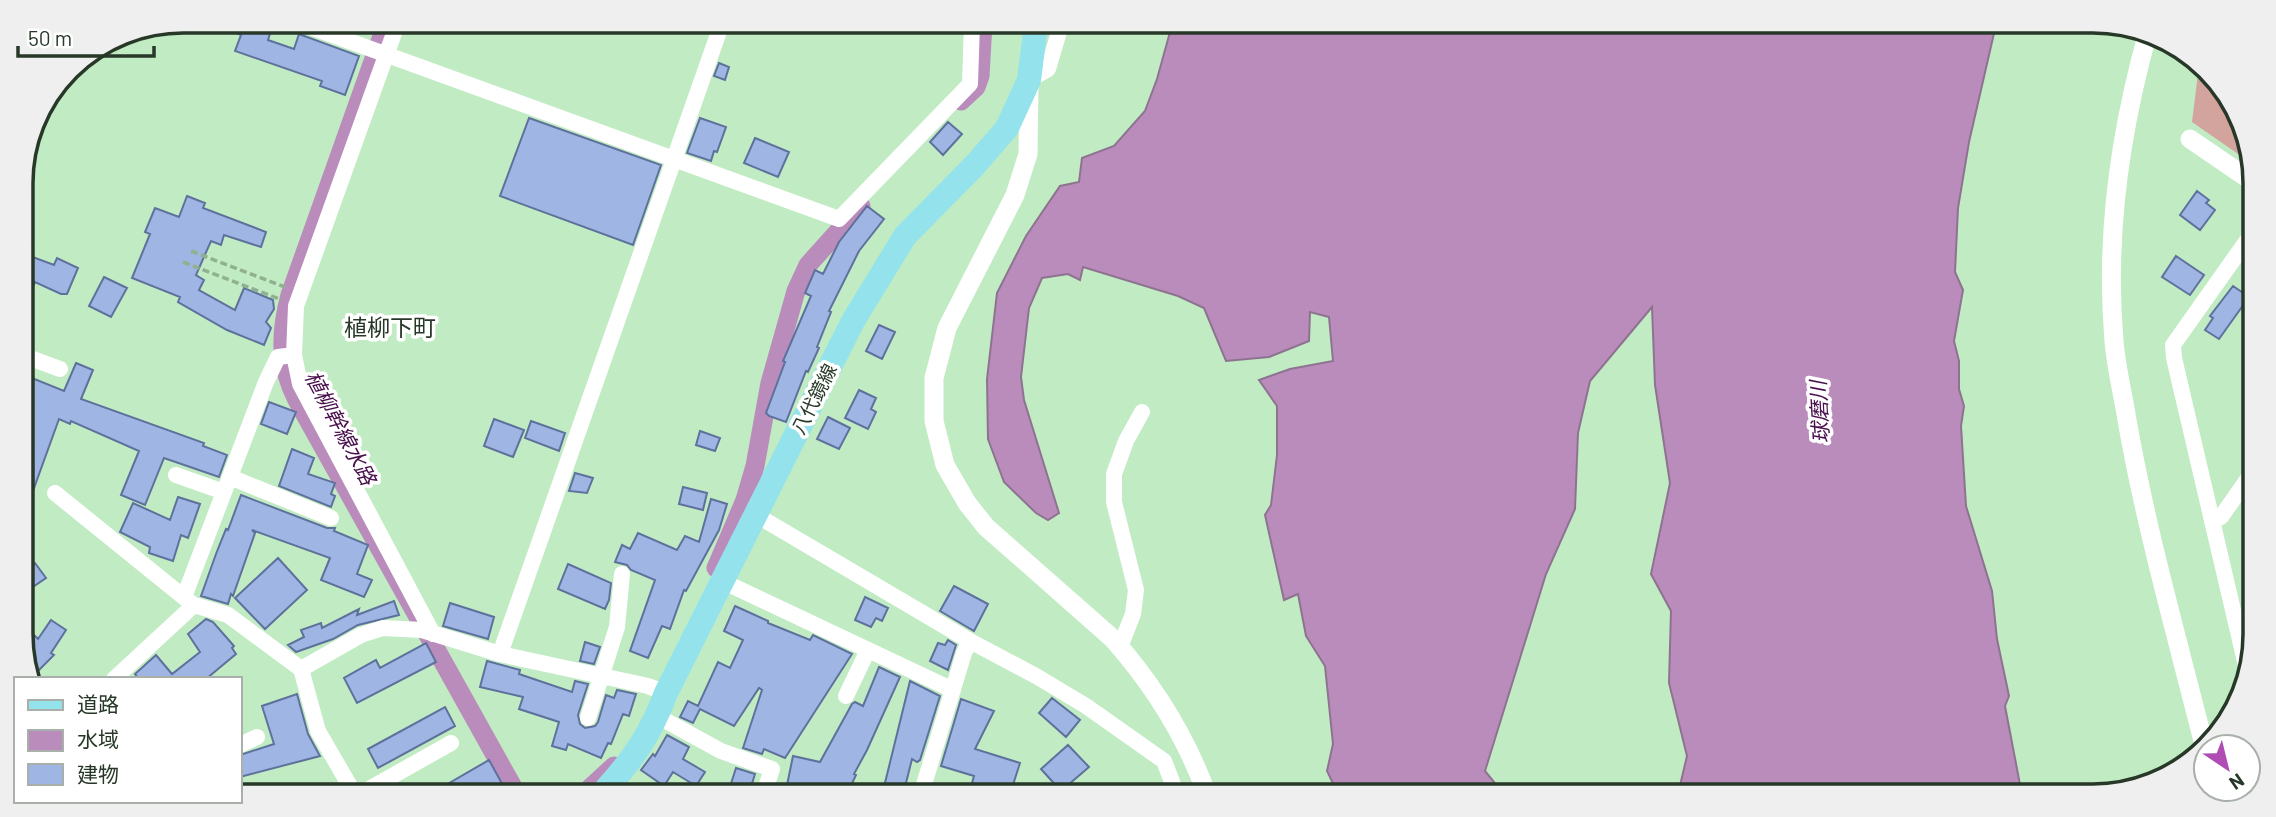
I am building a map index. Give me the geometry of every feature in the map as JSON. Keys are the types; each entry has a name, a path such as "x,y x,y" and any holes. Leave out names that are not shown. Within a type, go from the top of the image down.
{"main road":[{"name":"八代鏡線","path":"611,784 635,756 657,716 666,693 853,321 905,236 975,165 1007,128 1029,79 1035,33"}],"street":[{"path":"326,33 839,219 970,84 972,33"},
{"path":"116,677 189,601 227,484 266,382 286,356 296,306 382,52 392,33"},
{"path":"500,654 718,33"},
{"path":"1059,33 1048,69 1029,79 1028,154 1015,195 947,328 934,379 933,421 945,465 967,503 986,527 1120,647 1157,695 1186,745 1202,783"},
{"path":"2145,43 2136,77 2117,182 2112,245 2114,342 2137,477 2201,733"},
{"path":"2190,139 2242,175"},
{"path":"2242,647 2173,345 2243,246"},
{"path":"286,356 433,634"},
{"path":"34,359 60,369"},
{"path":"1120,647 1133,614 1136,590 1114,502 1114,474 1126,441 1142,412"},
{"path":"176,475 227,484 331,518"},
{"path":"2212,522 2221,517 2243,486"},
{"path":"55,493 189,601 228,615 301,669 318,731 349,784"},
{"path":"756,515 1086,706 1164,761 1181,783"},
{"path":"588,718 617,627 622,574"},
{"path":"722,582 953,690"},
{"path":"301,669 361,635 383,628 422,630 500,654 648,686 666,693"},
{"path":"924,784 970,641"},
{"path":"846,696 868,650"},
{"path":"657,716 721,751 772,769 767,784"},
{"path":"242,744 257,737"},
{"path":"380,784 451,743"},
{"path":"1164,761 1173,783"}],"path":[{"path":"191,251 286,288 289,280"},
{"path":"183,262 282,300 280,311"}],"shaded area":[{"path":"2198,76 2223,108 2240,155 2192,122"}],"water":[{"name":"球磨川","path":"1170,33 1994,33 1969,142 1958,208 1955,272 1963,290 1954,341 1959,361 1959,389 1964,406 1961,426 1966,506 1992,591 1997,639 2009,696 2005,706 2020,783 1681,783 1687,756 1669,683 1671,611 1651,574 1670,483 1655,385 1652,307 1590,381 1578,433 1575,509 1546,574 1485,771 1495,783 1333,783 1327,771 1333,744 1325,666 1306,636 1298,594 1284,600 1265,515 1271,505 1277,455 1277,406 1259,380 1290,369 1333,361 1329,317 1310,312 1309,341 1269,357 1226,361 1204,308 1178,296 1083,267 1080,280 1068,274 1042,278 1029,308 1021,377 1024,400 1059,513 1048,520 1036,513 1004,482 988,439 987,379 997,293 1026,236 1060,186 1079,182 1082,158 1114,146 1145,111"}],"building":[{"path":"237,33 270,33 268,40 294,49 299,34 359,56 345,95 320,86 322,81 235,51 241,35"},
{"path":"719,63 729,67 725,80 714,76"},
{"path":"529,118 661,165 633,245 500,196"},
{"path":"700,118 726,127 711,161 687,153"},
{"path":"948,122 962,134 943,155 930,142"},
{"path":"755,138 789,152 778,177 744,163"},
{"path":"2197,191 2209,200 2206,203 2215,210 2200,230 2180,215"},
{"path":"187,196 205,203 203,208 266,232 261,247 224,235 221,245 211,241 196,275 204,280 199,290 235,310 244,288 273,300 274,309 266,322 271,328 264,345 227,330 178,302 180,297 132,278 150,234 145,232 155,208 179,217"},
{"path":"867,206 884,219 859,251 829,311 831,312 817,347 819,348 808,372 806,371 786,422 769,416 766,413 785,362 783,361 811,296 805,293 815,270 823,274 839,242"},
{"path":"2176,256 2204,275 2190,295 2162,277"},
{"path":"34,257 54,265 57,258 78,268 67,294 61,294 35,282 34,285"},
{"path":"104,277 127,288 111,317 89,306"},
{"path":"2233,286 2243,293 2243,305 2219,339 2205,330 2213,318 2210,316"},
{"path":"879,325 895,332 882,359 866,351"},
{"path":"76,363 93,370 81,399 204,443 203,446 227,455 219,477 164,458 145,505 121,495 139,451 71,421 70,424 59,419 33,490 34,379 64,391"},
{"path":"859,390 876,398 871,409 876,412 868,429 845,418"},
{"path":"269,402 296,412 287,434 261,424"},
{"path":"828,417 850,428 839,449 817,439"},
{"path":"494,419 524,430 513,457 484,446"},
{"path":"531,421 565,433 559,451 525,438"},
{"path":"700,431 720,438 715,451 696,445"},
{"path":"292,449 314,458 308,474 335,483 331,494 335,496 331,507 279,486"},
{"path":"575,473 593,478 587,493 569,491"},
{"path":"683,487 707,493 703,510 679,504"},
{"path":"241,495 327,528 335,528 334,531 368,545 357,574 372,580 364,597 321,580 330,558 252,530 255,533 228,604 201,596"},
{"path":"178,497 200,504 188,538 181,535 173,561 149,553 150,547 120,532 133,503 170,520"},
{"path":"711,499 727,504 719,530 686,591 684,590 670,629 662,626 648,658 630,651 655,580 631,570 627,565 615,562 622,545 630,549 638,533 677,550 685,536 699,542"},
{"path":"278,558 307,590 265,629 235,598"},
{"path":"35,563 46,578 33,587"},
{"path":"568,564 611,583 605,609 558,589"},
{"path":"954,586 988,604 974,631 940,611"},
{"path":"865,597 888,608 882,621 876,618 871,627 855,620"},
{"path":"394,601 399,615 358,625 333,639 296,652 288,645 304,637 301,630 321,623 322,628 359,609 357,615"},
{"path":"450,603 494,617 488,639 443,626"},
{"path":"735,606 768,623 810,640 813,635 852,654 785,758 764,749 762,754 743,748 762,690 759,688 734,726 700,709 693,723 680,717 688,701 698,706 718,662 730,668 743,640 724,631"},
{"path":"206,619 213,622 234,646 232,648 236,654 208,677 137,677 135,674 156,655 172,674 200,652 188,634"},
{"path":"51,620 66,630 51,653 54,655 38,671 33,634 38,639"},
{"path":"948,640 956,645 948,670 930,661 938,643 945,645"},
{"path":"585,642 600,647 594,664 580,661"},
{"path":"426,643 436,662 357,703 344,678 376,660 380,668"},
{"path":"487,661 520,670 519,674 572,692 575,681 588,684 578,715 580,724 585,728 595,726 598,722 606,695 614,698 617,690 636,694 629,716 623,714 611,744 608,743 601,758 568,744 566,750 552,746 559,722 519,709 523,697 480,687"},
{"path":"879,667 900,677 854,774 856,775 852,784 787,784 793,756 820,762 852,704 855,702 863,706"},
{"path":"910,681 940,696 920,760 917,762 912,759 906,784 885,784"},
{"path":"297,694 308,734 320,756 242,776 242,754 274,744 262,706"},
{"path":"1052,698 1080,720 1066,737 1039,713"},
{"path":"961,699 994,711 975,749 1020,763 1013,784 972,783 974,776 941,766"},
{"path":"445,707 455,726 378,768 368,749"},
{"path":"667,735 689,747 683,759 705,772 697,784 692,784 673,772 665,784 661,784 641,770 653,754 655,756"},
{"path":"1068,745 1089,767 1070,784 1054,784 1041,769"},
{"path":"489,760 502,784 448,784"},
{"path":"736,768 755,774 752,784 731,784"}],"waterway":[{"name":"植柳幹線水路","path":"383,33 290,295 284,322 284,362 297,400 511,784"},
{"path":"961,101 976,87 980,76 982,33"},
{"path":"716,568 745,500 755,466 770,383 796,291 808,265 861,206"},
{"path":"595,784 614,766"}],"district":[{"name":"植柳下町","path":"390,328"}]}
